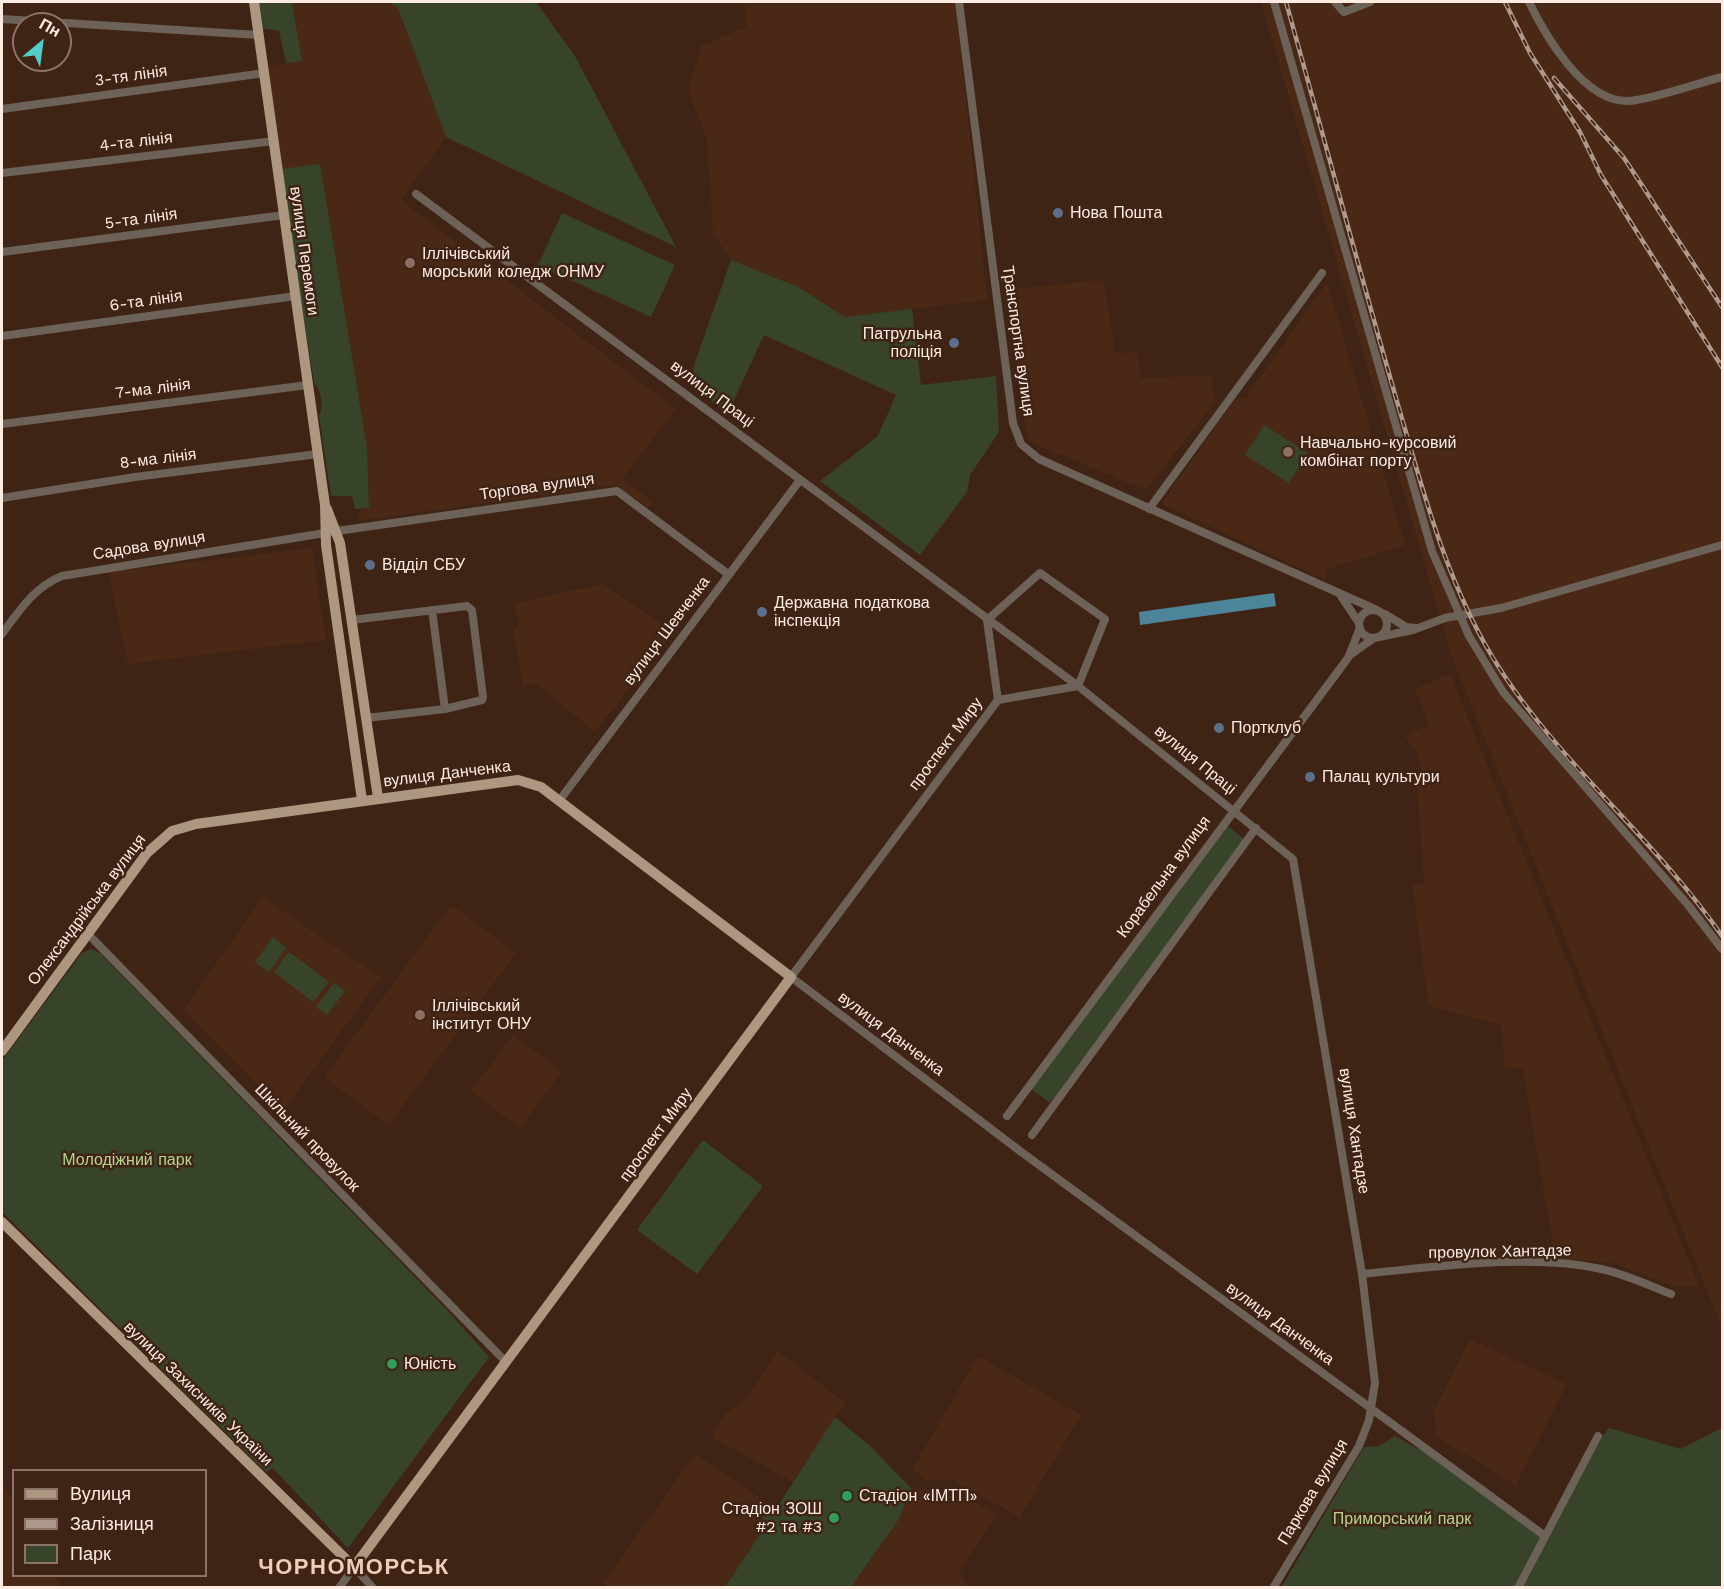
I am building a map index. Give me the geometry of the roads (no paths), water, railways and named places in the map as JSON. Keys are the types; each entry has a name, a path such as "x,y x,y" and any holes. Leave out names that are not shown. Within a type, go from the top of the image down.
{"main road":[{"name":"вулиця Перемоги","path":"254,2 325,505 325,533 362,800"},
{"name":"вулиця Перемоги","path":"325,505 337,531 378,798"},
{"name":"вулиця Данченка","path":"362,800 518,780 541,787 791,977"},
{"name":"Олександрійська вулиця","path":"2,1051 147,853 172,831 185,825 362,800"},
{"name":"проспект Миру","path":"354,1567 791,977"},
{"name":"вулиця Захисників України","path":"2,1222 354,1567"}],"street":[{"name":"Транспортна вулиця","path":"958,2 1016,434 1029,452 1039,459 1288,572 1336,591 1379,611 1406,627 1419,628"},
{"path":"1274,2 1432,551 1460,616 1483,662 1503,692 1688,905 1722,949"},
{"path":"1335,2 1344,12 1370,2"},
{"path":"1529,2 1547,36 1572,68 1607,99 1630,101 1722,77"},
{"path":"2,19 258,35"},
{"name":"3-тя лінія","path":"2,109 265,73"},
{"name":"4-та лінія","path":"2,173 274,141"},
{"name":"вулиця Праці","path":"416,194 1078,686 1293,859"},
{"name":"5-та лінія","path":"2,252 284,215"},
{"path":"1149,509 1322,273"},
{"name":"6-та лінія","path":"2,336 296,296"},
{"name":"7-ма лінія","path":"2,424 308,385"},
{"name":"8-ма лінія","path":"2,498 135,477 318,454"},
{"name":"вулиця Шевченка","path":"559,801 800,480"},
{"name":"Торгова вулиця","path":"325,533 617,491 728,574"},
{"name":"Садова вулиця","path":"2,634 37,590 47,581 62,576 325,533"},
{"path":"1336,591 1366,636 1377,638 1460,616 1501,608 1722,545"},
{"path":"1040,573 1105,619 1078,686 998,700 987,620 1040,573"},
{"path":"352,620 470,607 483,696 479,703 366,718"},
{"path":"432,610 445,709"},
{"path":"1379,611 1388,625 1377,638 1348,658 1364,614 1379,611"},
{"name":"Корабельна вулиця","path":"1007,1116 1348,658"},
{"name":"проспект Миру","path":"791,977 998,700"},
{"path":"1032,1135 1256,828"},
{"name":"вулиця Хантадзе","path":"1293,859 1362,1274 1375,1383 1371,1409"},
{"name":"Шкільний провулок","path":"87,933 506,1362"},
{"name":"вулиця Данченка","path":"791,977 1020,1151 1545,1536"},
{"name":"провулок Хантадзе","path":"1362,1274 1445,1266 1529,1263 1573,1265 1605,1269 1671,1294"},
{"name":"Паркова вулиця","path":"1273,1587 1359,1446 1371,1409"},
{"path":"1518,1587 1598,1436"},
{"name":"проспект Миру","path":"339,1587 354,1567"},
{"name":"вулиця Захисників України","path":"354,1567 373,1587"}],"water":[{"path":"1274,593 1276,606 1140,625 1139,612"}],"railway":[{"path":"1286,2 1424,493 1445,556 1471,616 1486,646 1511,686 1539,723 1664,863 1722,936"},
{"path":"1505,2 1530,53 1580,132 1601,175 1722,367"},
{"path":"1554,78 1624,158 1722,307"}],"place":[{"name":"Нова Пошта","path":"1058,213"},
{"name":"Іллічівський морський коледж ОНМУ","path":"410,263"},
{"name":"Патрульна поліція","path":"954,343"},
{"name":"Навчально-курсовий комбінат порту","path":"1288,452"},
{"name":"Відділ СБУ","path":"370,565"},
{"name":"Державна податкова інспекція","path":"762,612"},
{"name":"Портклуб","path":"1219,728"},
{"name":"Палац культури","path":"1310,777"},
{"name":"Іллічівський інститут ОНУ","path":"420,1015"},
{"name":"Юність","path":"392,1364"},
{"name":"Стадіон «ІМТП»","path":"847,1496"},
{"name":"Стадіон ЗОШ #2 та #3","path":"834,1518"}],"district":[{"name":"ЧОРНОМОРСЬК","path":"354,1568"}],"park label":[{"name":"Молодіжний парк","path":"127,1160"},
{"name":"Приморський парк","path":"1402,1519"}]}
